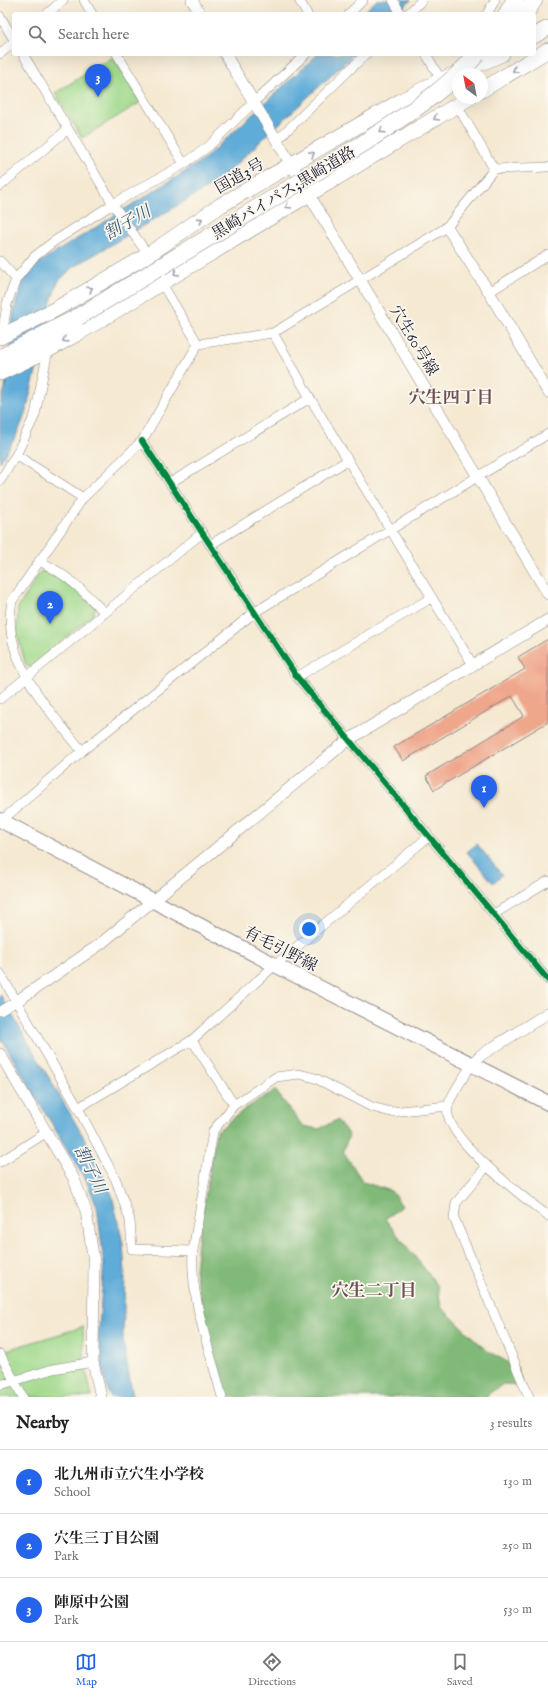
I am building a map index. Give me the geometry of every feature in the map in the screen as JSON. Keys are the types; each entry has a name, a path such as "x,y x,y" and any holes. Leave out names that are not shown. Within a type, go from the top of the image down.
{"highway":[{"path":"508,12 515,0"},
{"path":"526,12 534,0"},
{"path":"536,35 548,28"},
{"path":"488,86 548,50"},
{"path":"441,80 474,56"},
{"name":"黒崎バイパス;黒崎道路","path":"3,366 73,319 371,138 411,112 444,87 475,56"},
{"name":"国道3号","path":"4,335 56,309 148,255 222,206 401,101 441,80 497,56"},
{"path":"3,366 45,351 460,104"}],"main road":[{"name":"有毛引野線","path":"1,820 275,965 548,1103"}],"street":[{"path":"49,12 63,0"},
{"path":"84,0 91,12"},
{"path":"192,0 199,12"},
{"path":"299,0 306,12"},
{"path":"351,12 363,0"},
{"path":"393,0 400,12"},
{"path":"410,12 422,0"},
{"path":"489,12 495,0"},
{"path":"0,16 12,37"},
{"path":"0,54 12,43"},
{"path":"24,56 114,206 148,255"},
{"path":"118,56 184,164"},
{"name":"穴生60号線","path":"226,56 548,594"},
{"path":"4,335 7,304 16,279 34,257 48,245 184,164 209,146 256,105 304,56"},
{"path":"275,138 364,56"},
{"path":"427,56 441,80"},
{"path":"464,104 494,169"},
{"path":"0,186 68,129"},
{"path":"198,344 274,333 447,227 494,169 548,167"},
{"path":"447,227 489,292 548,392"},
{"path":"489,292 548,255"},
{"path":"0,261 16,279"},
{"path":"160,282 198,344"},
{"path":"274,333 310,398 473,665"},
{"path":"82,751 24,679 18,664 4,613 83,498 142,441 198,344"},
{"path":"0,481 16,455 34,415 45,351"},
{"path":"170,484 310,398"},
{"path":"1,820 82,751 255,612 478,478 548,434"},
{"path":"142,441 297,677 548,980"},
{"path":"16,455 83,498"},
{"path":"210,545 348,460"},
{"path":"0,699 202,533"},
{"path":"39,560 58,570 80,587 105,613"},
{"path":"297,677 431,598"},
{"path":"0,1011 99,945 348,740 548,620"},
{"path":"78,1108 192,1040 275,965 428,837"},
{"path":"494,914 548,881"},
{"path":"0,973 15,1002 78,1108 116,1180 130,1220 132,1249 193,1251"},
{"path":"548,1013 481,1055 472,1064 448,1106 448,1121 486,1167 548,1216"},
{"path":"192,1040 234,1105"},
{"path":"0,1054 74,1179 86,1211 94,1262 93,1362 101,1397"},
{"path":"222,1397 200,1312 192,1271 193,1251 213,1131 234,1105 276,1078 299,1074 315,1078 372,1107 391,1112 448,1106"},
{"path":"0,1162 47,1132"},
{"path":"486,1167 456,1203 454,1218 529,1397"},
{"path":"0,1354 24,1397"},
{"path":"0,1385 53,1369 93,1362"}],"green space":[{"path":"113,57 141,102 82,138 55,93"},
{"path":"46,571 67,581 95,608 94,614 31,667 26,666 17,633 18,608 40,572"},
{"path":"275,1090 303,1126 319,1129 337,1120 349,1135 343,1151 363,1182 391,1191 402,1206 385,1219 438,1286 441,1307 486,1350 518,1368 521,1385 503,1384 487,1395 487,1397 225,1397 203,1313 195,1270 198,1241 216,1132 245,1109"},
{"path":"83,1327 84,1361 92,1397 0,1397 0,1352"}],"water":[{"path":"377,0 411,0 398,12 364,12"},
{"name":"割子川","path":"316,56 352,56 217,182 72,268 58,282 51,301 42,352 25,415 16,436 0,462 0,405 5,388 14,310 22,284 37,264 202,161"},
{"path":"477,844 502,875 493,883 467,852"},
{"name":"割子川","path":"0,994 93,1153 112,1195 123,1244 125,1273 123,1340 133,1397 110,1397 104,1377 98,1339 104,1263 97,1206 86,1181 0,1037"}],"building":[{"path":"548,639 548,722 434,790 426,776 524,716 512,696 403,761 394,747 525,669 518,657"}],"cycle path":[{"path":"142,441 297,677 548,980"}],"place":[{"name":"陣原中公園","path":"98,97"},
{"name":"穴生三丁目公園","path":"50,624"},
{"name":"北九州市立穴生小学校","path":"484,808"}],"district":[{"name":"穴生四丁目","path":"451,397"},
{"name":"穴生二丁目","path":"374,1290"}]}
